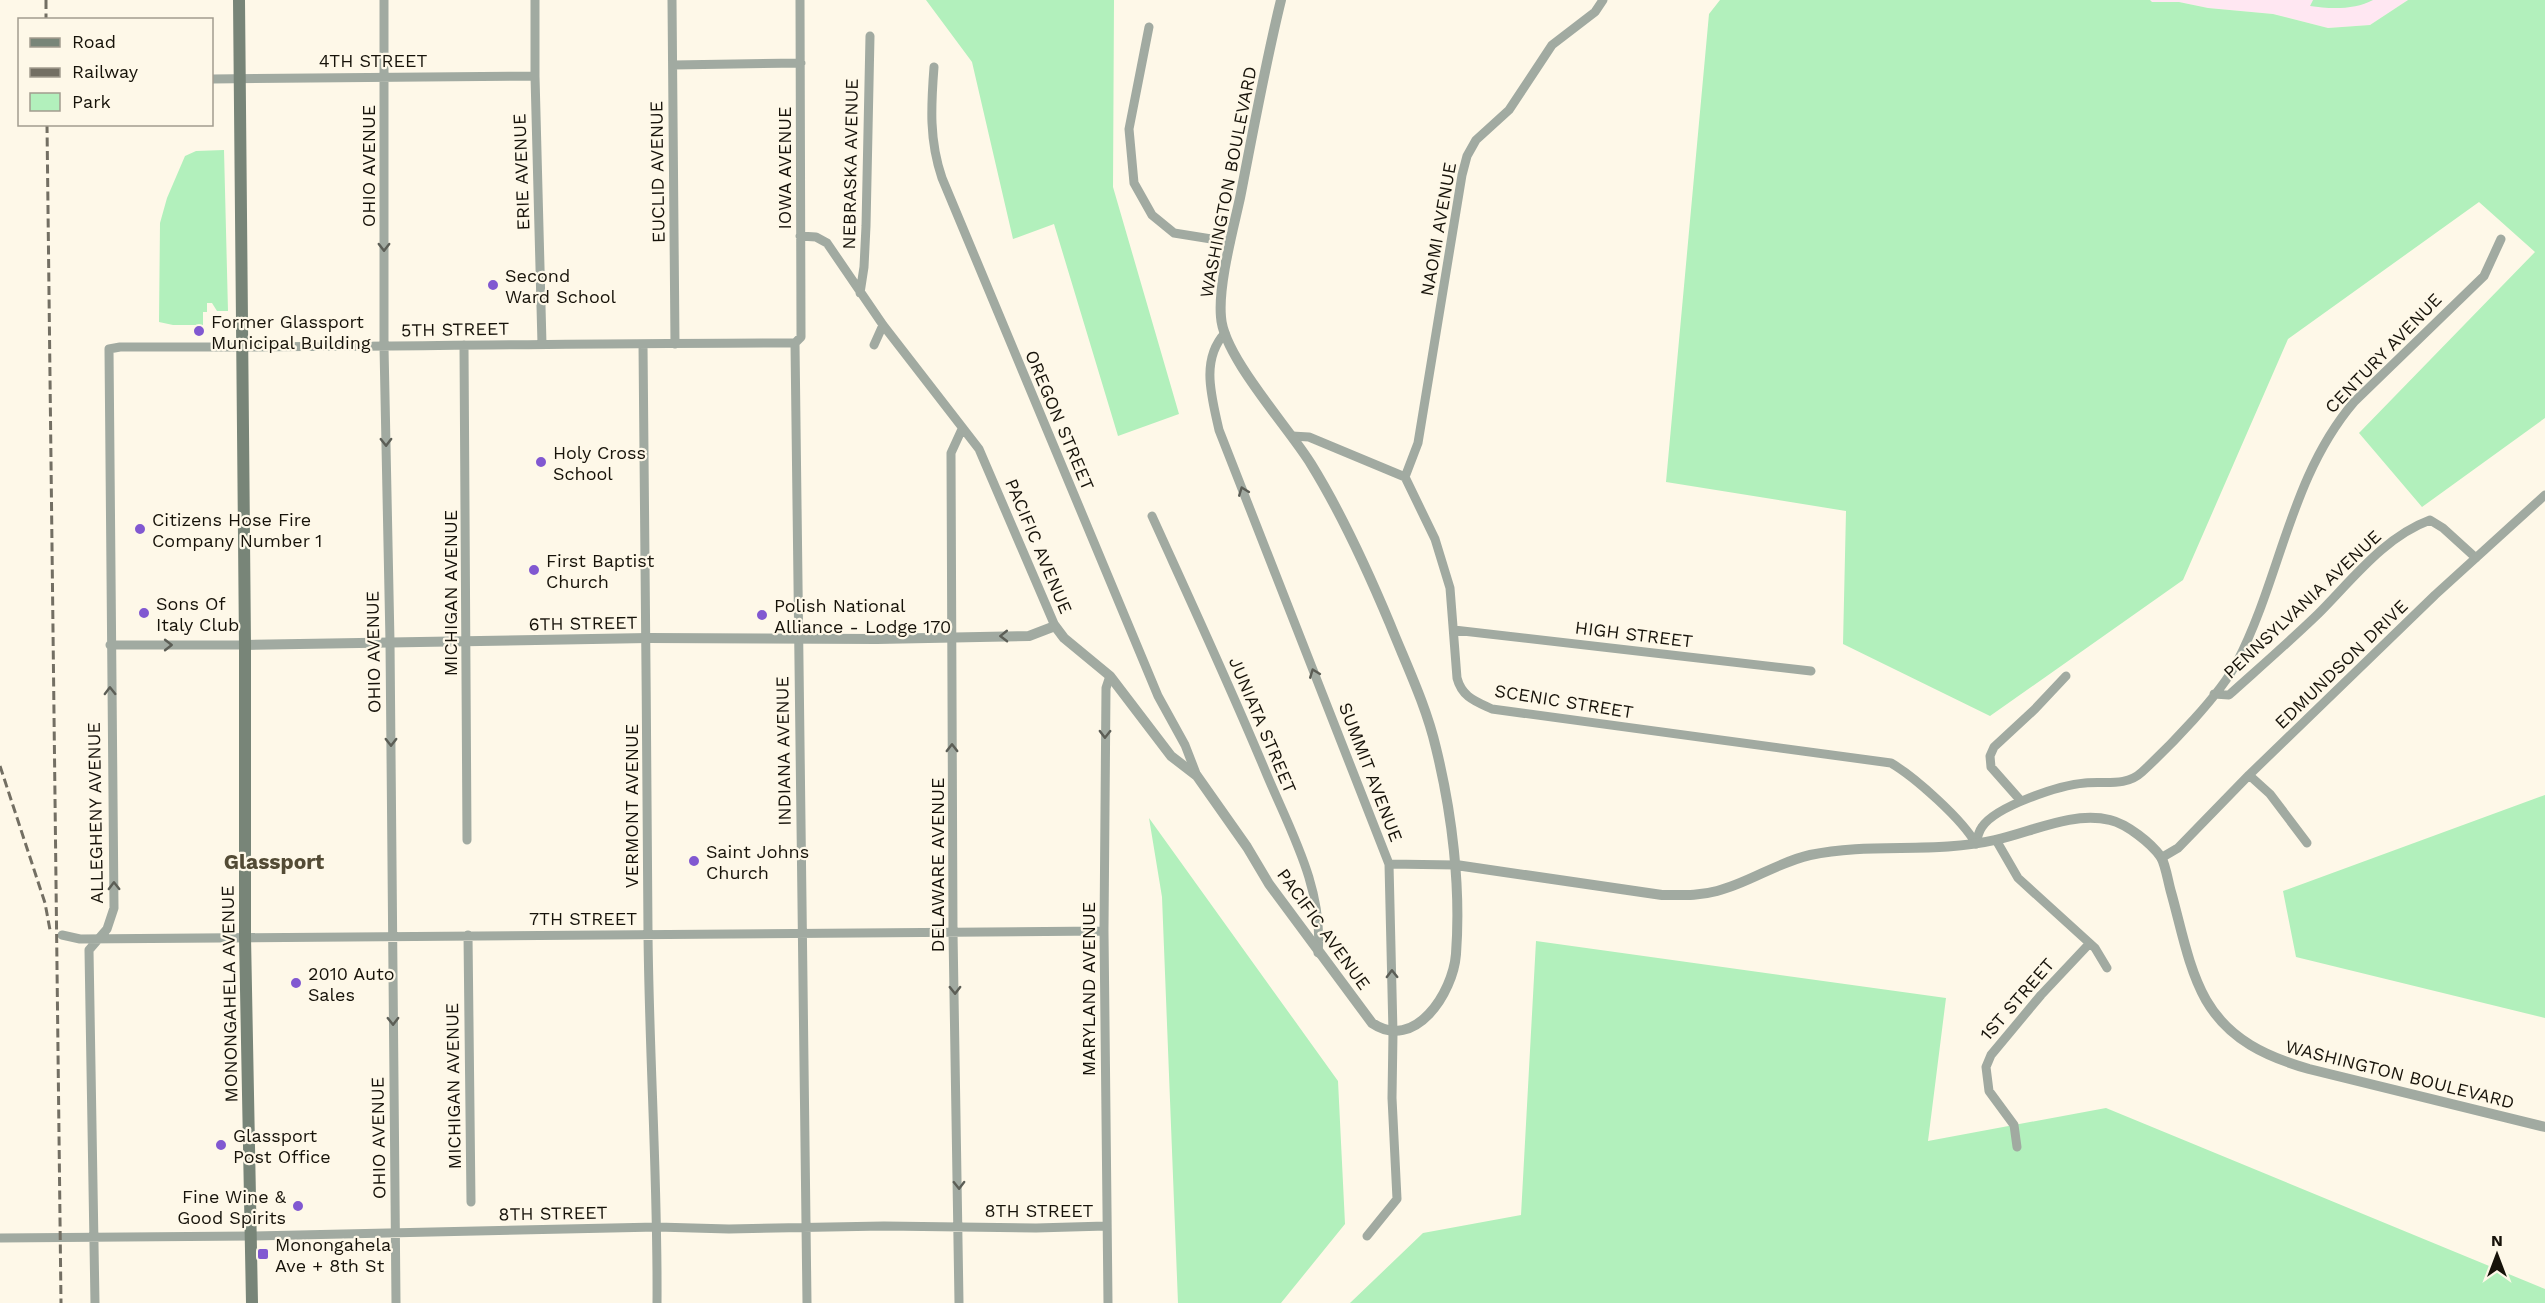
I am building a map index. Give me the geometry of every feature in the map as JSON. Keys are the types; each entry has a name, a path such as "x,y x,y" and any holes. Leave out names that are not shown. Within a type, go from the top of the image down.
{"main road":[{"name":"MONONGAHELA AVENUE","path":"239,0 245,645 245,937 252,1303"}],"street":[{"name":"OHIO AVENUE","path":"384,0 384,347 390,642 396,1303"},
{"name":"ERIE AVENUE","path":"535,0 542,344"},
{"name":"EUCLID AVENUE","path":"672,0 675,344"},
{"name":"IOWA AVENUE","path":"798,340 800,0"},
{"name":"WASHINGTON BOULEVARD","path":"1281,0 1230,242 1221,303 1221,319 1237,358 1311,464 1354,542 1413,681 1436,747 1456,865 1662,895 1696,895 1718,891 1808,855 1849,850 1976,844 2067,821 2094,818 2128,826 2161,858 2186,945 2206,999 2234,1033 2250,1045 2272,1058 2309,1069 2545,1127"},
{"name":"NAOMI AVENUE","path":"1405,477 1418,443 1467,156 1476,140 1509,110 1552,45 1595,12 1604,0"},
{"path":"1149,27 1130,129 1134,183 1152,215 1174,233 1230,242"},
{"name":"NEBRASKA AVENUE","path":"860,292 866,226 870,36"},
{"path":"673,65 801,63"},
{"name":"OREGON STREET","path":"934,67 930,126 934,153 942,178 1158,696 1185,745 1197,776"},
{"name":"4TH STREET","path":"213,79 535,76"},
{"name":"PACIFIC AVENUE","path":"800,236 816,237 827,243 883,325 979,450 1055,626 1064,638 1110,676 1172,756 1197,776 1248,847 1269,884 1318,953 1372,1023 1393,1033"},
{"name":"CENTURY AVENUE","path":"2214,694 2231,673 2260,613 2291,515 2316,457 2330,432 2354,402 2484,276 2501,239"},
{"path":"873,345 883,325"},
{"name":"SUMMIT AVENUE","path":"1225,333 1216,343 1210,361 1210,392 1219,430 1389,864 1393,1033 1392,1098 1397,1199 1367,1236"},
{"name":"5TH STREET","path":"109,349 120,347 675,344 798,340"},
{"name":"INDIANA AVENUE","path":"798,340 798,639 807,1303"},
{"name":"VERMONT AVENUE","path":"643,344 648,638 648,934 657,1227 657,1303"},
{"name":"MICHIGAN AVENUE","path":"464,345 467,840"},
{"name":"ALLEGHENY AVENUE","path":"95,1303 89,950 96,939 107,929 114,908 109,349"},
{"name":"DELAWARE AVENUE","path":"960,1303 953,932 951,453 962,429"},
{"path":"1292,436 1309,437 1405,477"},
{"name":"SCENIC STREET","path":"1405,477 1435,539 1450,588 1457,678 1460,689 1470,699 1492,709 1891,763 1904,771 1968,830 1976,844"},
{"name":"EDMUNDSON DRIVE","path":"2161,858 2178,848 2249,775 2545,495"},
{"name":"JUNIATA STREET","path":"1152,516 1296,840 1315,900 1320,933 1318,953"},
{"name":"PENNSYLVANIA AVENUE","path":"1976,844 1982,827 1993,817 2021,801 2063,787 2086,783 2122,782 2135,777 2214,694 2229,695 2304,628 2380,550 2416,525 2430,520 2443,528 2476,558"},
{"name":"6TH STREET","path":"110,645 1029,636 1055,626"},
{"name":"HIGH STREET","path":"1454,630 1811,671"},
{"name":"MARYLAND AVENUE","path":"1108,1303 1104,931 1105,699 1110,676"},
{"path":"2021,801 1991,767 1990,756 1994,747 2066,676"},
{"path":"2249,775 2270,794 2307,843"},
{"path":"1996,840 2018,878 2099,954 2107,968"},
{"path":"1389,864 1456,865 1457,910 1453,974 1427,1017 1411,1029 1393,1033"},
{"name":"7TH STREET","path":"62,934 80,939 96,939 468,934 1104,931"},
{"name":"MICHIGAN AVENUE","path":"468,934 471,1202"},
{"name":"1ST STREET","path":"2017,1147 2014,1125 1989,1091 1986,1067 1991,1055 2041,995 2089,944"},
{"name":"8TH STREET","path":"0,1238 251,1236 657,1227 729,1229 1106,1226"}],"shaded area":[{"path":"2150,0 2408,0 2370,25 2328,28 2273,14"}],"green space":[{"path":"926,0 1114,0 1113,187 1179,414 1118,436 1054,224 1013,239 972,62"},
{"path":"1720,0 2150,0 2273,14 2328,28 2370,25 2408,0 2545,0 2545,418 2422,507 2359,433 2535,252 2479,202 2288,339 2183,580 1990,716 1843,644 1846,511 1666,482 1709,14"},
{"path":"2313,0 2373,0 2358,6 2334,8 2310,6"},
{"path":"224,150 228,311 217,311 212,303 207,303 207,312 203,312 203,325 173,325 159,322 160,223 167,198 185,156 196,151"},
{"path":"2545,795 2545,1018 2296,957 2283,891"},
{"path":"1149,818 1338,1081 1345,1224 1281,1303 1178,1303 1162,897"},
{"path":"1536,941 1946,998 1928,1141 2106,1108 2545,1289 2545,1303 1350,1303 1423,1233 1521,1215"}],"railway":[{"path":"46,0 46,18"},
{"path":"47,126 61,1303"},
{"path":"0,766 45,903 50,930"}],"place":[{"name":"Second Ward School","path":"493,285"},
{"name":"Former Glassport Municipal Building","path":"199,331"},
{"name":"Holy Cross School","path":"541,462"},
{"name":"Citizens Hose Fire Company Number 1","path":"140,529"},
{"name":"First Baptist Church","path":"534,570"},
{"name":"Sons Of Italy Club","path":"144,613"},
{"name":"Polish National Alliance - Lodge 170","path":"762,615"},
{"name":"Saint Johns Church","path":"694,861"},
{"name":"2010 Auto Sales","path":"296,983"},
{"name":"Glassport Post Office","path":"221,1145"},
{"name":"Fine Wine & Good Spirits","path":"298,1206"},
{"name":"Monongahela Ave + 8th St","path":"263,1254"}],"district":[{"name":"Glassport","path":"274,861"}]}
